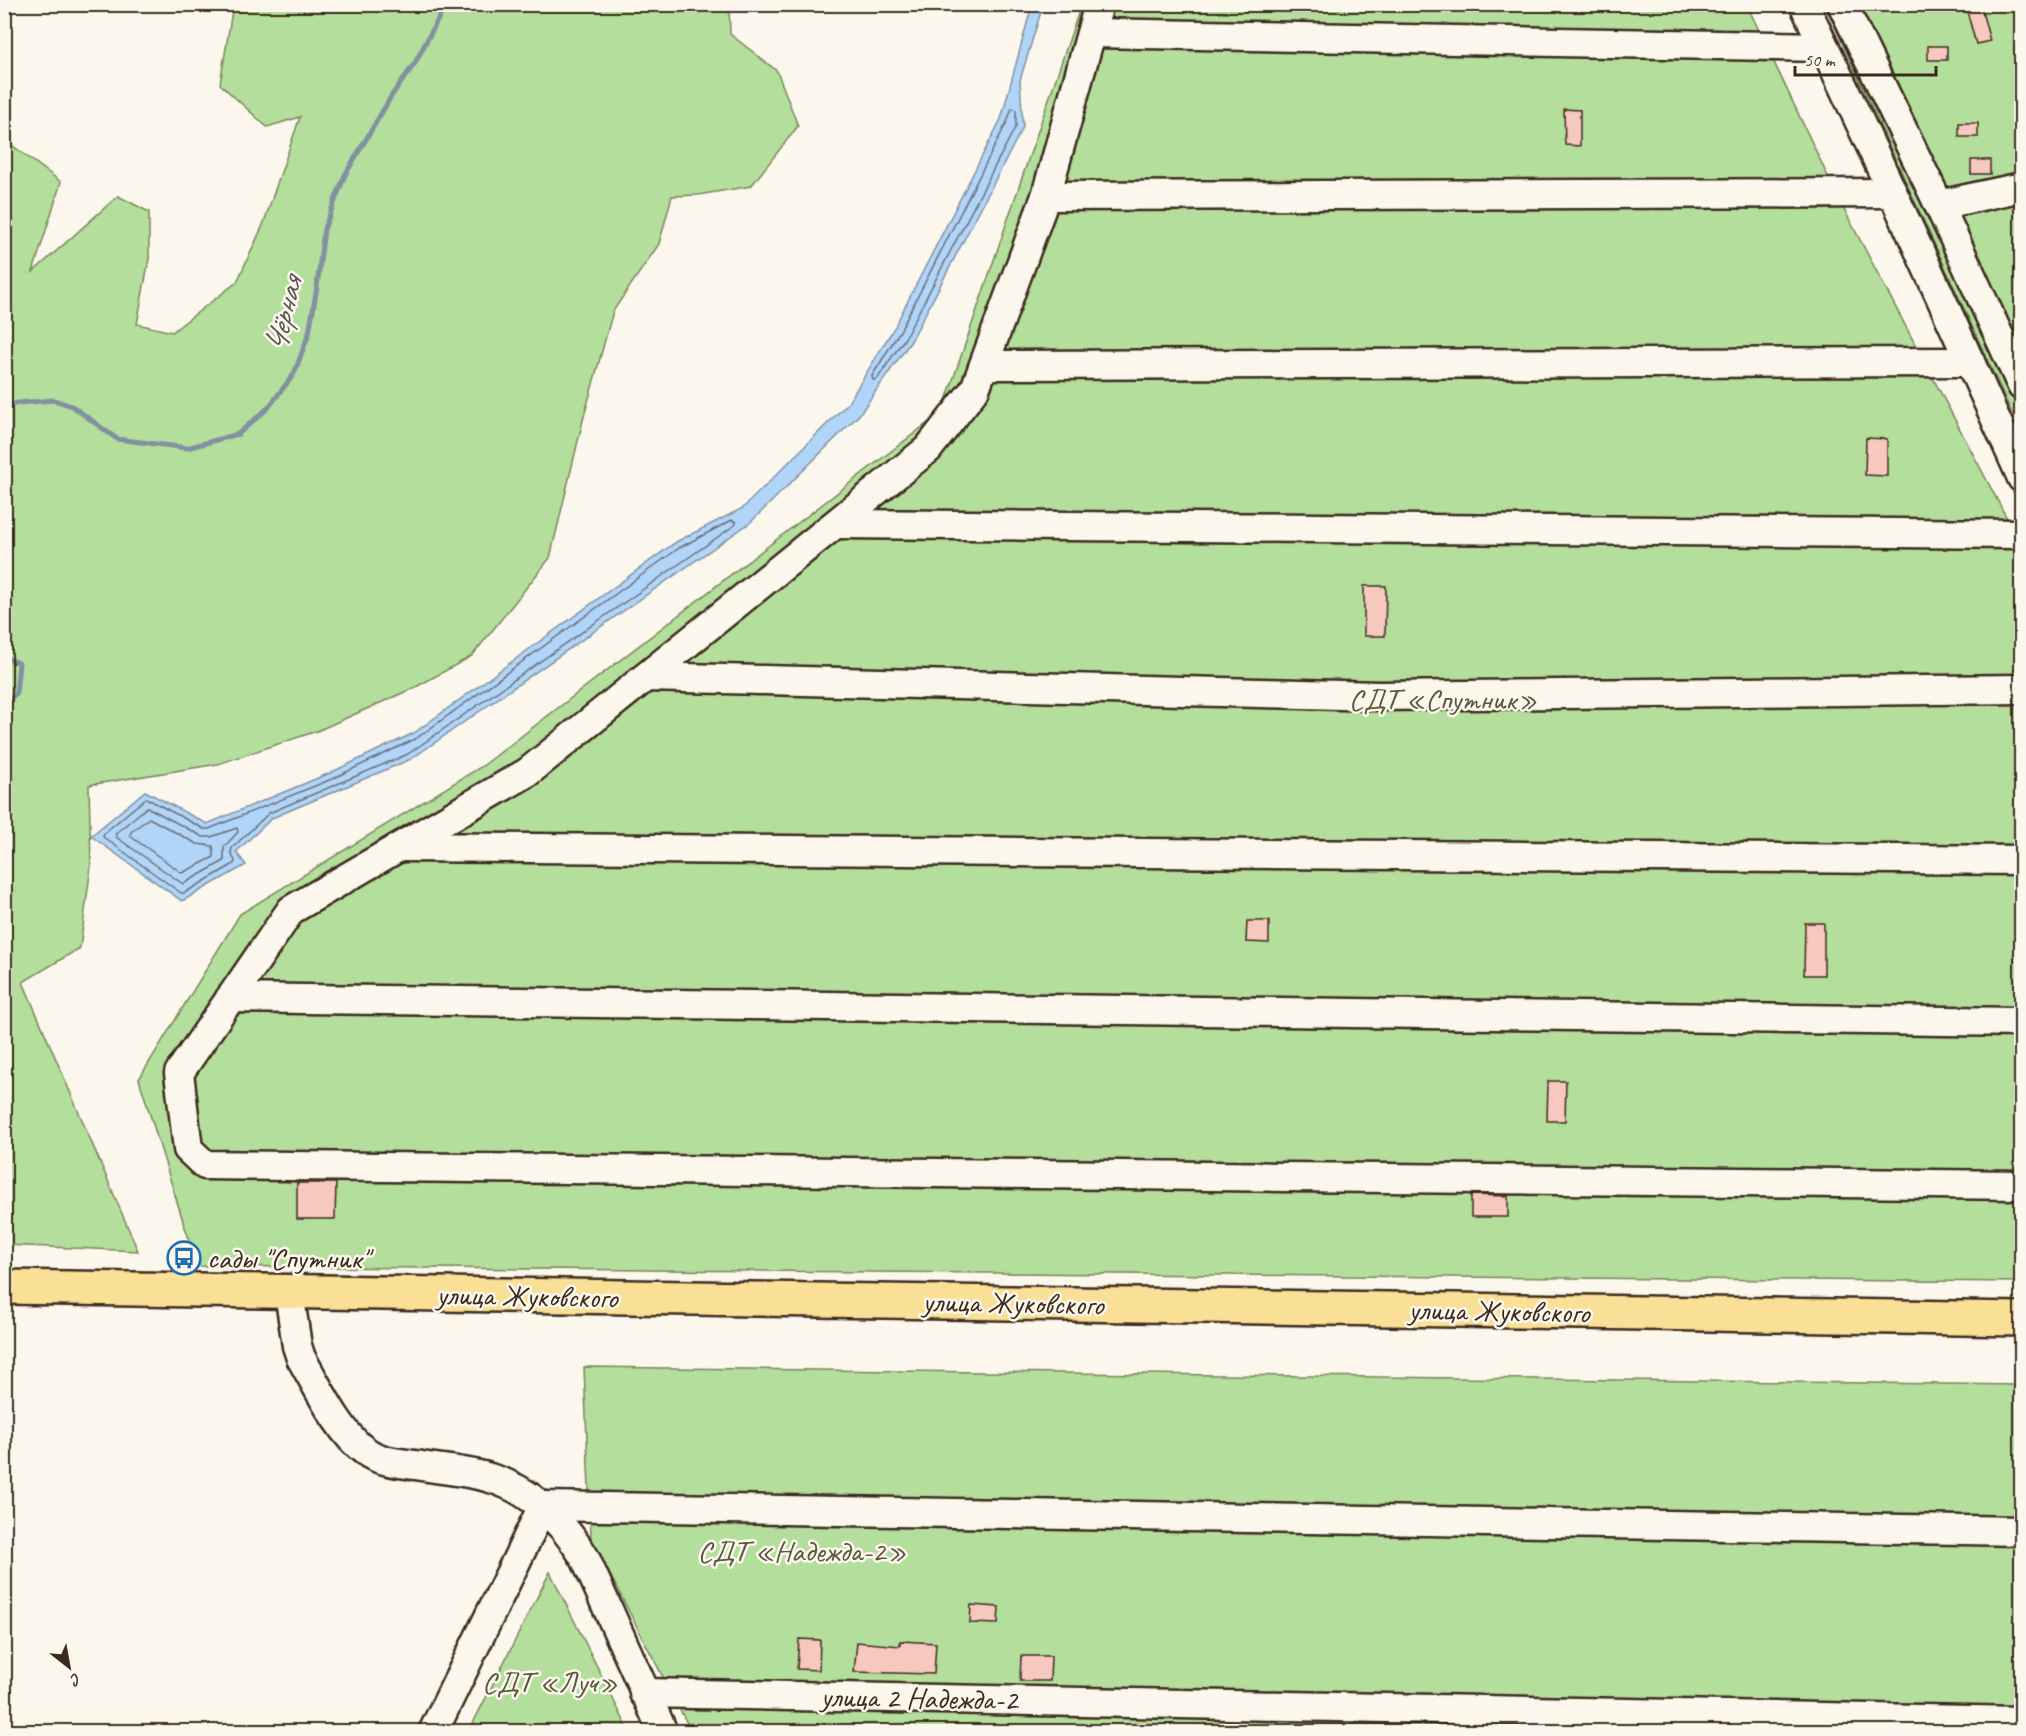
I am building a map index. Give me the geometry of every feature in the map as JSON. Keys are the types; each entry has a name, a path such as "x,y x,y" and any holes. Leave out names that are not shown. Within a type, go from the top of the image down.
{"main road":[{"name":"улица Жуковского","path":"4,1287 2022,1319"}],"street":[{"path":"1099,4 1046,196 975,389 928,449 528,772 291,910 179,1073 188,1149 205,1166 2022,1185"},
{"path":"1804,4 1891,193 1913,234 2022,478"},
{"path":"1842,4 1939,205 2022,386"},
{"path":"1092,33 1824,47"},
{"path":"1939,205 2022,187"},
{"path":"1046,196 1891,193"},
{"path":"984,365 1970,362"},
{"path":"836,524 2022,534"},
{"path":"646,677 1379,696 2022,689"},
{"path":"399,847 2022,860"},
{"path":"230,998 2022,1022"},
{"path":"289,1292 301,1358 345,1431 356,1444 381,1459 488,1477 512,1485 543,1506 572,1538 585,1558 663,1731"},
{"path":"543,1506 2022,1530"},
{"path":"433,1731 543,1506"},
{"name":"улица 2 Надежда-2","path":"644,1693 2022,1721"}],"green space":[{"path":"233,5 729,5 730,34 777,71 798,126 751,186 698,195 672,196 659,244 613,311 583,420 550,558 472,656 416,687 317,731 218,764 89,785 91,866 80,948 23,982 138,1251 5,1245 5,140 61,182 33,272 118,196 149,212 149,259 137,324 172,332 237,282 263,225 300,117 267,127 220,84"},
{"name":"СДТ «Спутник»","path":"1081,5 1747,5 1839,200 2021,545 2021,1282 197,1266 139,1079 240,914 484,765 942,412"},
{"path":"1825,5 2021,5 2021,433"},
{"name":"СДТ «Надежда-2»","path":"584,1367 2021,1385 2021,1731 691,1731 591,1538"},
{"name":"СДТ «Луч»","path":"550,1572 629,1731 469,1731"}],"water":[{"path":"1032,5 1043,5 1020,80 1023,127 911,341 859,415 751,522 411,759 272,818 236,852 246,865 182,901 91,836 145,791 207,824 330,773 414,733 676,542 743,508 848,403 894,328 1001,119"}],"building":[{"path":"1965,4 1980,4 1990,41 1976,44"},
{"path":"1928,46 1947,46 1947,60 1928,60"},
{"path":"1564,109 1580,110 1580,146 1565,145"},
{"path":"1959,123 1978,123 1978,137 1959,137"},
{"path":"1971,160 1990,160 1990,174 1971,174"},
{"path":"1866,438 1887,439 1887,476 1865,475"},
{"path":"1364,586 1386,586 1385,636 1364,636"},
{"path":"1247,921 1269,921 1269,943 1246,942"},
{"path":"1805,923 1824,923 1824,975 1804,975"},
{"path":"1548,1081 1566,1081 1565,1121 1547,1121"},
{"path":"297,1183 336,1183 335,1219 297,1219"},
{"path":"1471,1195 1508,1196 1508,1217 1471,1217"},
{"path":"971,1605 999,1607 998,1624 970,1623"},
{"path":"799,1639 820,1640 819,1670 797,1669"},
{"path":"900,1641 936,1643 934,1674 854,1672 857,1642 900,1646"},
{"path":"1021,1656 1051,1656 1050,1681 1020,1681"}],"waterway":[{"name":"Чёрная","path":"4,407 18,403 54,400 72,406 117,439 187,448 238,434 268,408 294,374 309,333 324,229 345,175 392,95 415,63 446,4"},
{"name":"Чёрная","path":"4,657 19,663 16,694 4,702"}],"place":[{"name":"сады \"Спутник\"","path":"184,1258"}]}
